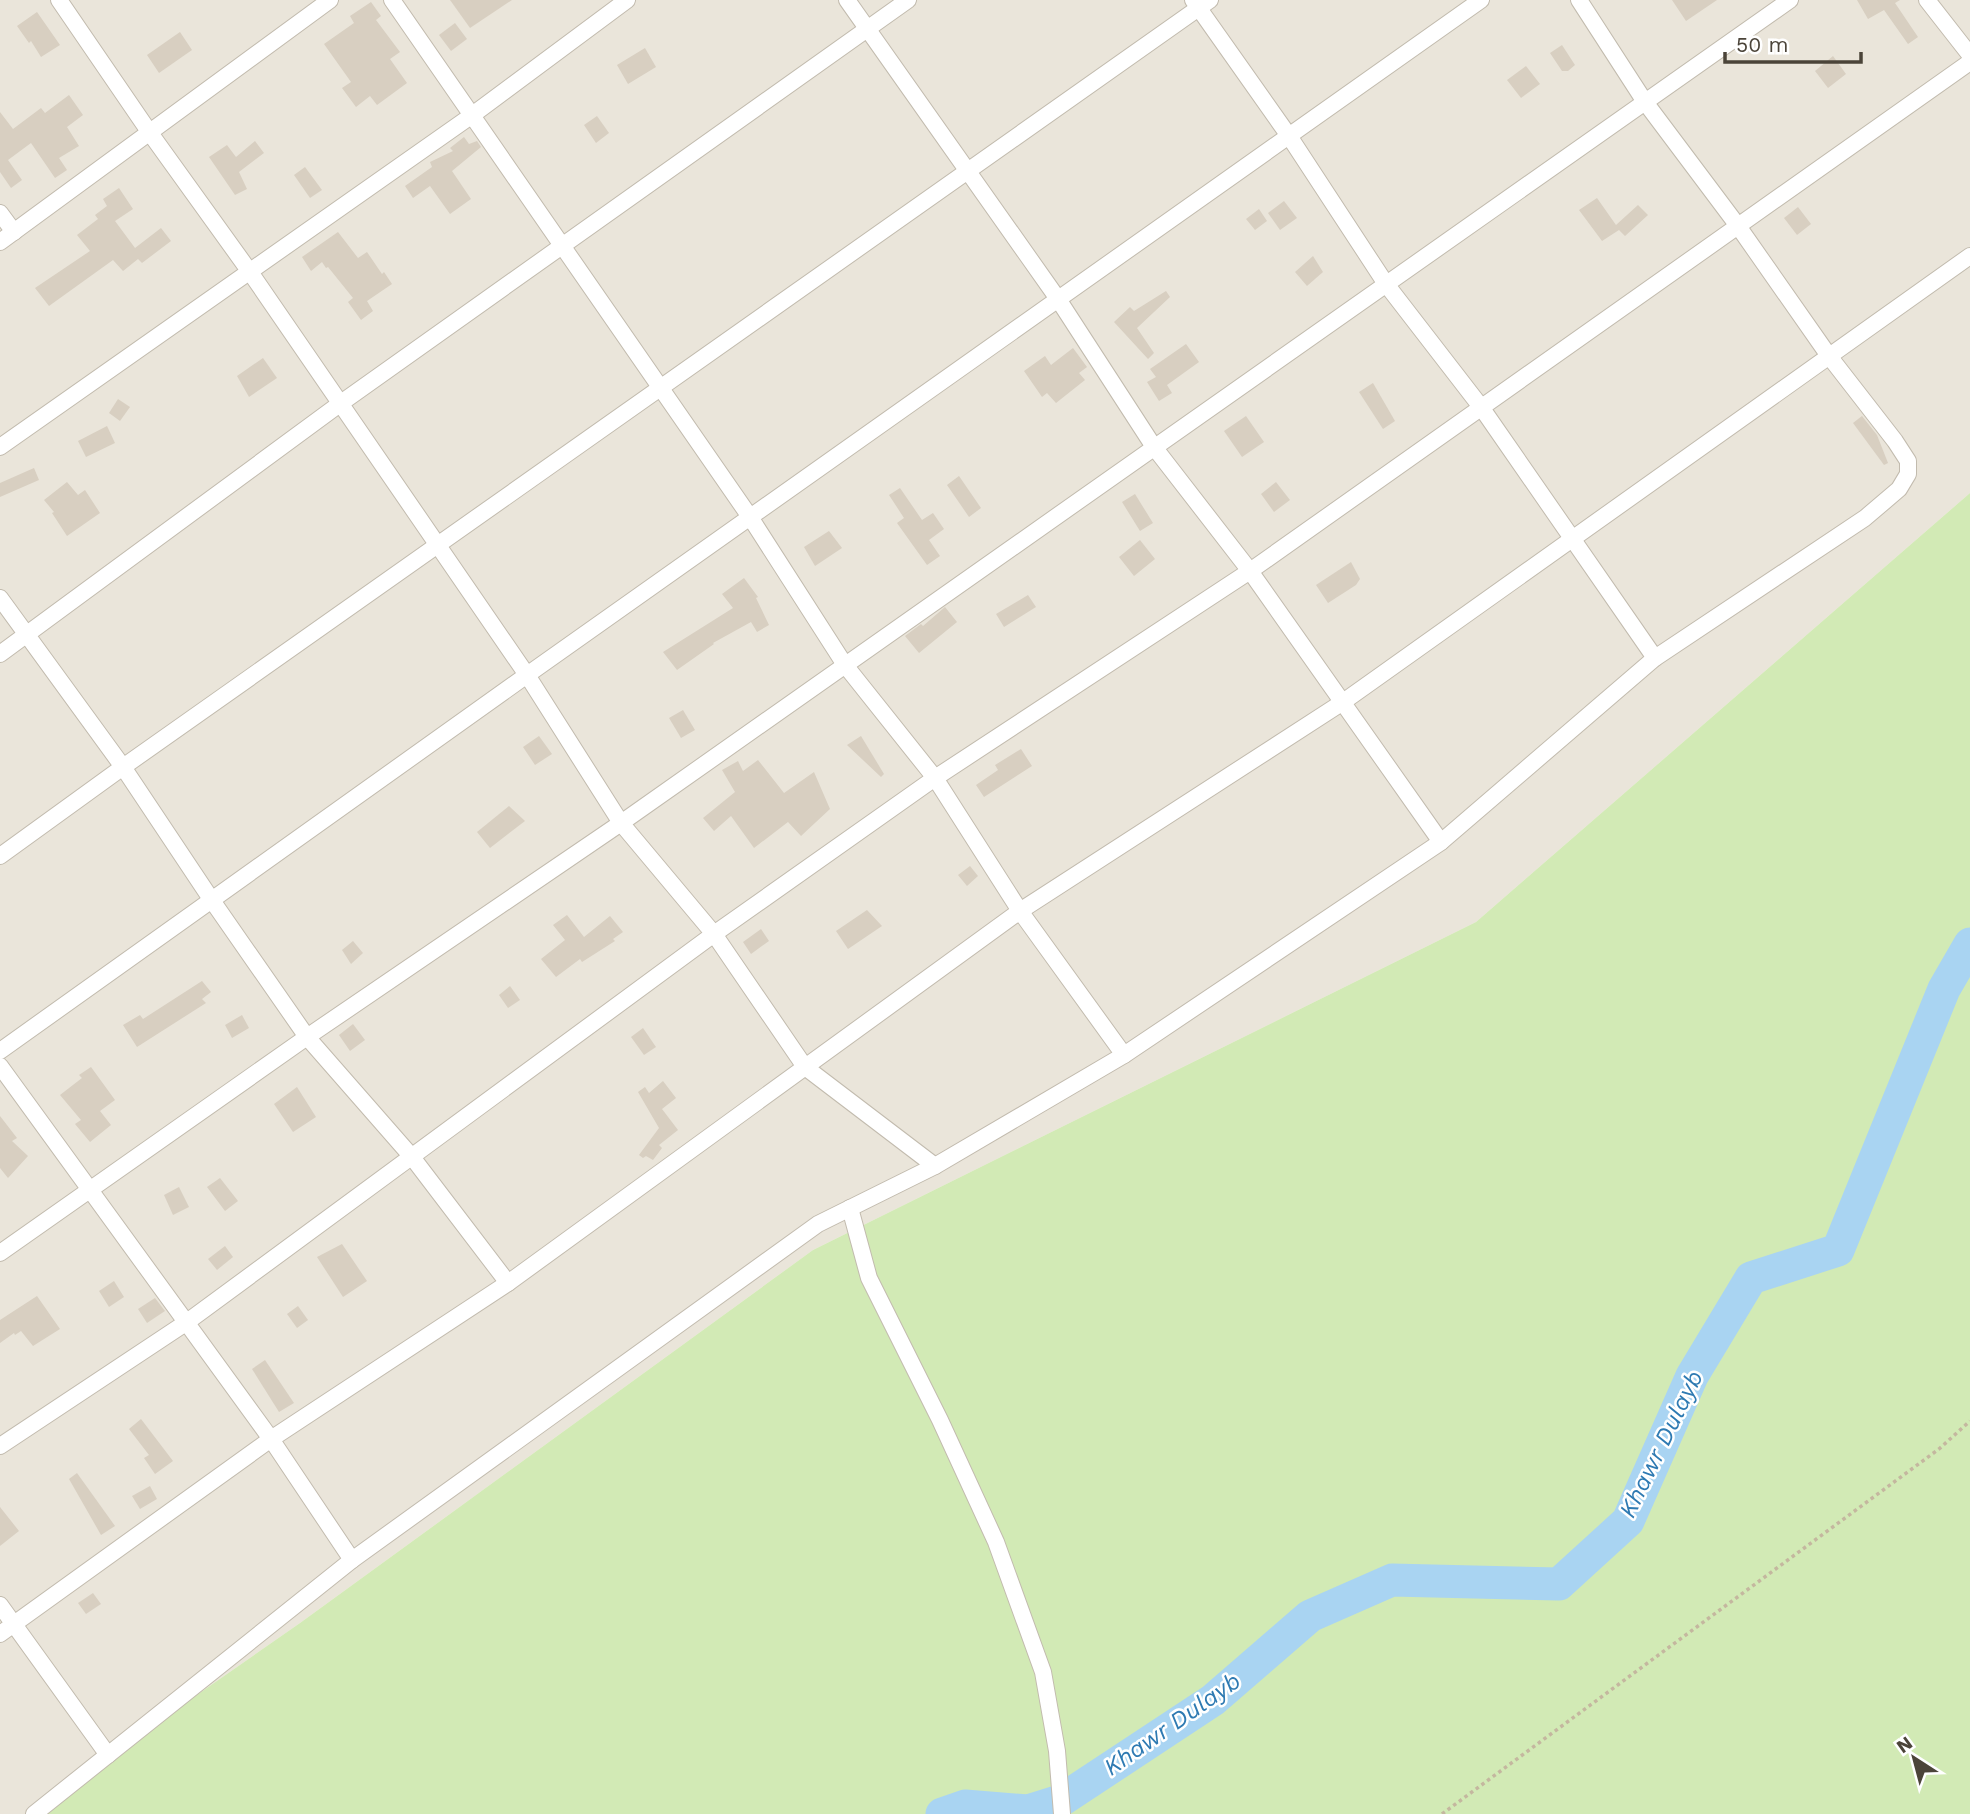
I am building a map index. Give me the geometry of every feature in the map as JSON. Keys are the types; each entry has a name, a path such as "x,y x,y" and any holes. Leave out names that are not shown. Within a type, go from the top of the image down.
{"street":[{"path":"60,0 150,134 250,272 527,675 621,823 713,934 805,1067 934,1166"},
{"path":"0,242 330,0"},
{"path":"392,0 750,517 845,665 935,778 1020,911 1124,1055"},
{"path":"0,447 471,116 627,0"},
{"path":"847,0 1058,299 1154,447 1250,571 1441,842"},
{"path":"0,654 341,403 908,0"},
{"path":"0,1051 1480,0"},
{"path":"34,1814 352,1560 818,1224 934,1166 1124,1055 1441,842 1655,658 1865,518 1899,489 1908,474 1908,461 1895,441 1829,356 1738,226 1645,102 1579,0"},
{"path":"0,1253 307,1037 621,823 1790,0"},
{"path":"1927,0 1970,55"},
{"path":"0,856 123,766 968,171 1200,3 1386,284 1481,407 1655,658"},
{"path":"0,1446 187,1322 713,934 935,778 1250,571 1970,62"},
{"path":"0,213 14,232"},
{"path":"0,1634 271,1439 508,1283 1020,911 1343,702 1970,256"},
{"path":"0,598 123,766 211,900 307,1037 412,1157 508,1283"},
{"path":"0,1066 271,1439 352,1560"},
{"path":"850,1208 869,1278 940,1420 996,1542 1043,1672 1057,1751 1062,1814"},
{"path":"0,1605 108,1755"}],"path":[{"path":"1442,1814 1939,1449 1970,1421"}],"shaded area":[{"path":"0,0 1970,0 1970,493 1476,922 813,1250 300,1623 26,1814 0,1814"}],"green space":[{"path":"1970,493 1970,1814 26,1814 300,1623 813,1250 1476,922"}],"building":[{"path":"450,0 512,0 470,28"},
{"path":"1672,0 1717,0 1686,21"},
{"path":"1857,0 1900,0 1895,3 1918,37 1908,44 1884,10 1868,19"},
{"path":"371,2 381,16 376,20 400,52 390,59 407,83 377,105 370,96 356,107 342,88 351,82 324,44 354,23 350,16"},
{"path":"37,12 60,45 41,57 17,26"},
{"path":"455,23 467,39 451,51 439,35"},
{"path":"180,32 192,50 159,73 147,55"},
{"path":"1562,45 1575,65 1568,71 1562,71 1550,53"},
{"path":"645,48 656,67 628,84 617,65"},
{"path":"1833,56 1846,74 1828,88 1815,71"},
{"path":"1526,66 1540,84 1521,98 1507,80"},
{"path":"69,95 83,115 67,127 79,146 59,158 67,170 55,178 31,143 8,160 22,180 11,188 0,172 0,112 13,129 41,108 45,113"},
{"path":"597,116 609,133 596,143 584,125"},
{"path":"464,137 469,144 477,141 481,147 452,171 471,199 450,214 430,186 413,198 405,186 432,167 430,162 453,151 450,148"},
{"path":"255,141 264,153 239,172 247,189 235,195 209,157 227,145 236,157"},
{"path":"305,167 322,190 310,198 294,175"},
{"path":"119,188 133,209 115,221 135,248 161,228 171,241 142,263 138,259 123,271 113,260 49,306 35,288 90,251 77,235 98,219 95,215 107,206 103,199"},
{"path":"1597,198 1616,225 1638,205 1648,215 1625,236 1619,230 1602,241 1579,210"},
{"path":"1284,201 1297,218 1280,230 1268,213"},
{"path":"1798,207 1811,224 1797,235 1784,218"},
{"path":"1259,209 1267,221 1255,230 1246,219"},
{"path":"338,232 358,258 367,252 392,284 367,301 373,311 361,320 348,302 353,298 328,267 322,262 311,271 302,257"},
{"path":"1313,256 1323,272 1307,286 1295,272"},
{"path":"1166,291 1170,297 1137,328 1154,353 1148,359 1114,322 1130,307 1134,311"},
{"path":"1186,344 1199,362 1167,385 1172,393 1159,401 1147,382 1156,377 1150,369"},
{"path":"1073,348 1087,367 1079,373 1085,380 1056,403 1047,393 1042,397 1024,371 1045,356 1051,365"},
{"path":"263,358 277,378 249,397 237,376"},
{"path":"1373,383 1395,421 1383,429 1359,392"},
{"path":"118,399 130,407 120,421 109,413"},
{"path":"1246,416 1264,442 1242,457 1224,431"},
{"path":"1862,416 1877,435 1888,463 1884,465 1853,423"},
{"path":"107,426 115,443 86,457 78,441"},
{"path":"34,468 39,480 0,497 0,483"},
{"path":"959,476 981,508 969,517 947,485"},
{"path":"67,482 78,495 85,490 100,513 67,536 44,500"},
{"path":"1276,482 1290,500 1274,512 1261,494"},
{"path":"900,488 922,520 933,513 944,529 929,540 940,556 927,565 897,523 904,518 889,495"},
{"path":"1135,494 1153,523 1140,531 1122,502"},
{"path":"829,531 842,548 815,566 804,547"},
{"path":"1140,540 1155,559 1134,576 1119,557"},
{"path":"1351,562 1360,579 1356,585 1328,603 1316,585"},
{"path":"744,578 758,597 756,598 769,625 757,632 751,622 713,643 677,670 663,652 733,608 722,594"},
{"path":"1028,595 1036,607 1004,627 996,614"},
{"path":"945,607 957,622 919,653 905,636 921,624 923,626"},
{"path":"683,710 695,730 681,738 669,718"},
{"path":"539,736 552,754 535,765 523,747"},
{"path":"861,736 884,774 881,777 847,745"},
{"path":"1021,749 1032,766 984,797 976,785 998,770 995,765"},
{"path":"758,760 784,793 814,772 830,809 801,836 788,822 754,848 731,816 714,831 703,818 735,792 722,770 738,761 743,771"},
{"path":"509,806 525,821 490,848 477,832"},
{"path":"970,866 978,876 967,886 958,875"},
{"path":"867,910 882,926 848,949 836,931"},
{"path":"567,915 584,937 610,916 623,932 613,939 615,941 582,962 580,959 556,977 541,959 565,940 553,925"},
{"path":"761,929 769,941 751,954 743,942"},
{"path":"353,941 363,953 351,964 342,950"},
{"path":"202,981 211,992 202,999 206,1003 137,1047 123,1025 140,1015 143,1019"},
{"path":"510,986 520,1000 508,1008 499,995"},
{"path":"242,1015 249,1028 232,1038 225,1025"},
{"path":"353,1024 365,1040 350,1051 339,1035"},
{"path":"643,1028 656,1047 644,1055 631,1037"},
{"path":"91,1067 115,1100 100,1111 111,1125 90,1142 75,1124 81,1120 60,1095 82,1078 79,1075"},
{"path":"663,1081 676,1098 662,1109 678,1130 659,1145 662,1148 653,1160 639,1155 659,1128 638,1092 645,1087 649,1093"},
{"path":"297,1087 316,1117 293,1132 274,1104"},
{"path":"0,1116 17,1138 12,1141 28,1156 8,1178 0,1168"},
{"path":"220,1178 238,1201 225,1211 207,1187"},
{"path":"179,1187 189,1207 173,1215 164,1195"},
{"path":"342,1244 367,1281 343,1297 317,1257"},
{"path":"225,1246 233,1257 217,1270 208,1259"},
{"path":"114,1281 124,1297 109,1307 99,1291"},
{"path":"37,1296 60,1329 33,1346 21,1331 0,1343 0,1320"},
{"path":"155,1298 165,1311 147,1323 138,1309"},
{"path":"298,1306 308,1320 297,1328 287,1314"},
{"path":"265,1360 294,1403 279,1412 252,1369"},
{"path":"141,1419 173,1461 155,1474 144,1458 149,1455 129,1429"},
{"path":"77,1473 115,1526 101,1535 69,1479"},
{"path":"150,1486 157,1499 140,1509 132,1496"},
{"path":"0,1507 19,1531 0,1546"},
{"path":"93,1593 101,1604 86,1614 78,1603"}],"waterway":[{"name":"Khawr Dulayb","path":"942,1814 965,1806 1028,1811 1060,1801 1213,1700 1310,1616 1392,1580 1559,1584 1628,1521 1692,1376 1751,1278 1838,1250 1944,989 1970,944"}]}
